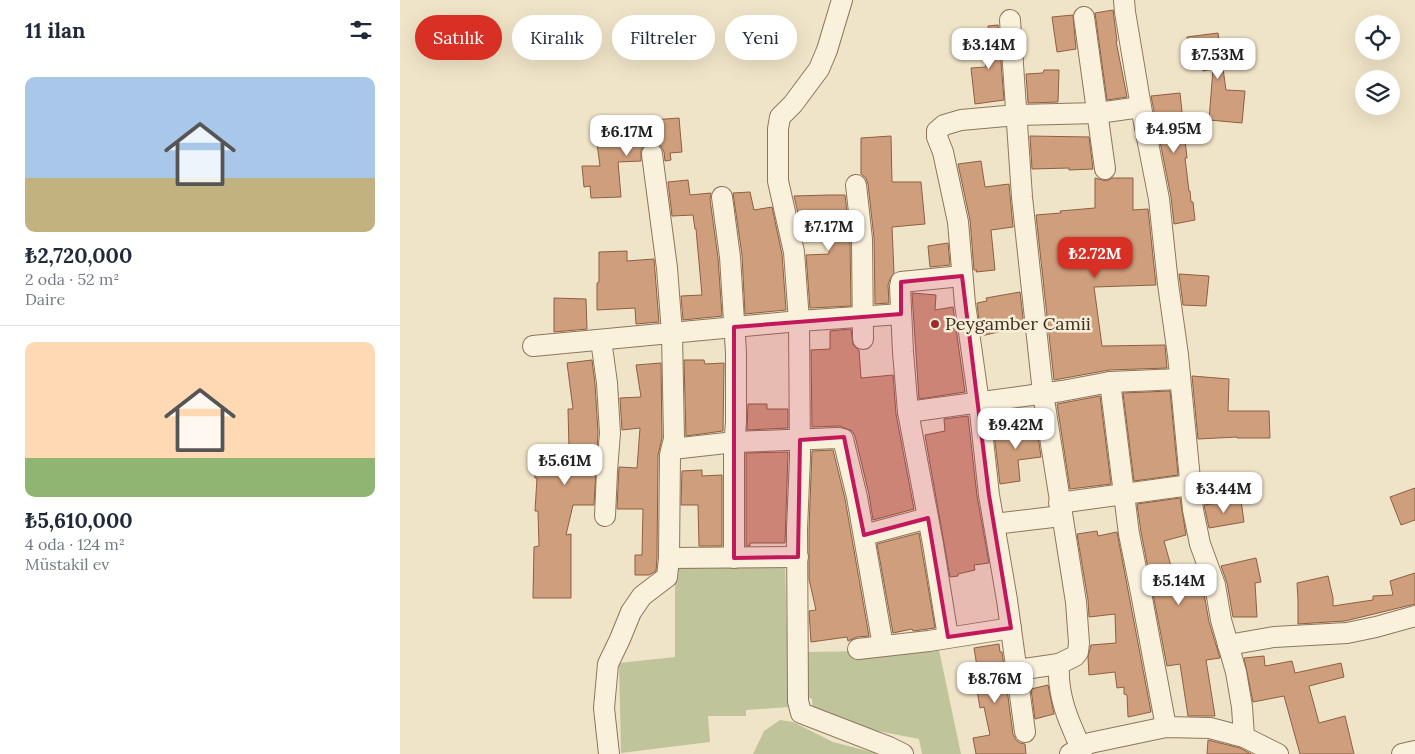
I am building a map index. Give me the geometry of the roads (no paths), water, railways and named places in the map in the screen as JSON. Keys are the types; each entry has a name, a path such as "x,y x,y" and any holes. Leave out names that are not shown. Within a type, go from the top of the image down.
{"street":[{"path":"842,0 827,50 818,69 793,104 780,117 778,129 778,181 794,252 799,321 798,701 801,713 903,754"},
{"path":"1124,0 1141,107 1159,199 1193,510 1200,544 1215,584 1221,620 1236,672 1244,737"},
{"path":"1084,17 1105,169"},
{"path":"1010,20 1022,197 1042,394 1076,602 1079,643 1078,652 1059,664 1017,670"},
{"path":"1025,732 1011,628 989,494 965,304 958,222 943,152 937,136 938,131 944,125 961,120 1017,115 1098,113 1141,107"},
{"path":"610,754 604,708 608,664 631,612 642,596 667,577 669,558 669,463 674,439 672,333 667,268 652,154"},
{"path":"856,184 862,239 863,339"},
{"path":"722,197 730,257 736,363 734,558"},
{"path":"948,638 908,412 902,352 900,287 901,282 962,276"},
{"path":"533,346 863,315 901,314"},
{"path":"601,340 607,383 610,433 605,516"},
{"path":"908,412 1042,394 1110,382 1180,379"},
{"path":"1110,382 1129,534 1166,727"},
{"path":"672,449 735,442 843,439 857,497 883,646"},
{"path":"994,524 1123,493 1190,485"},
{"path":"864,535 928,518"},
{"path":"669,558 798,557"},
{"path":"1228,646 1274,637 1347,633 1415,616"},
{"path":"858,649 1011,628"},
{"path":"1059,664 1058,679 1076,751 1090,743 1166,727 1210,728 1244,737 1278,754"},
{"path":"1402,754 1415,751"}],"place":[{"name":"Peygamber Camii","path":"935,324"}]}
